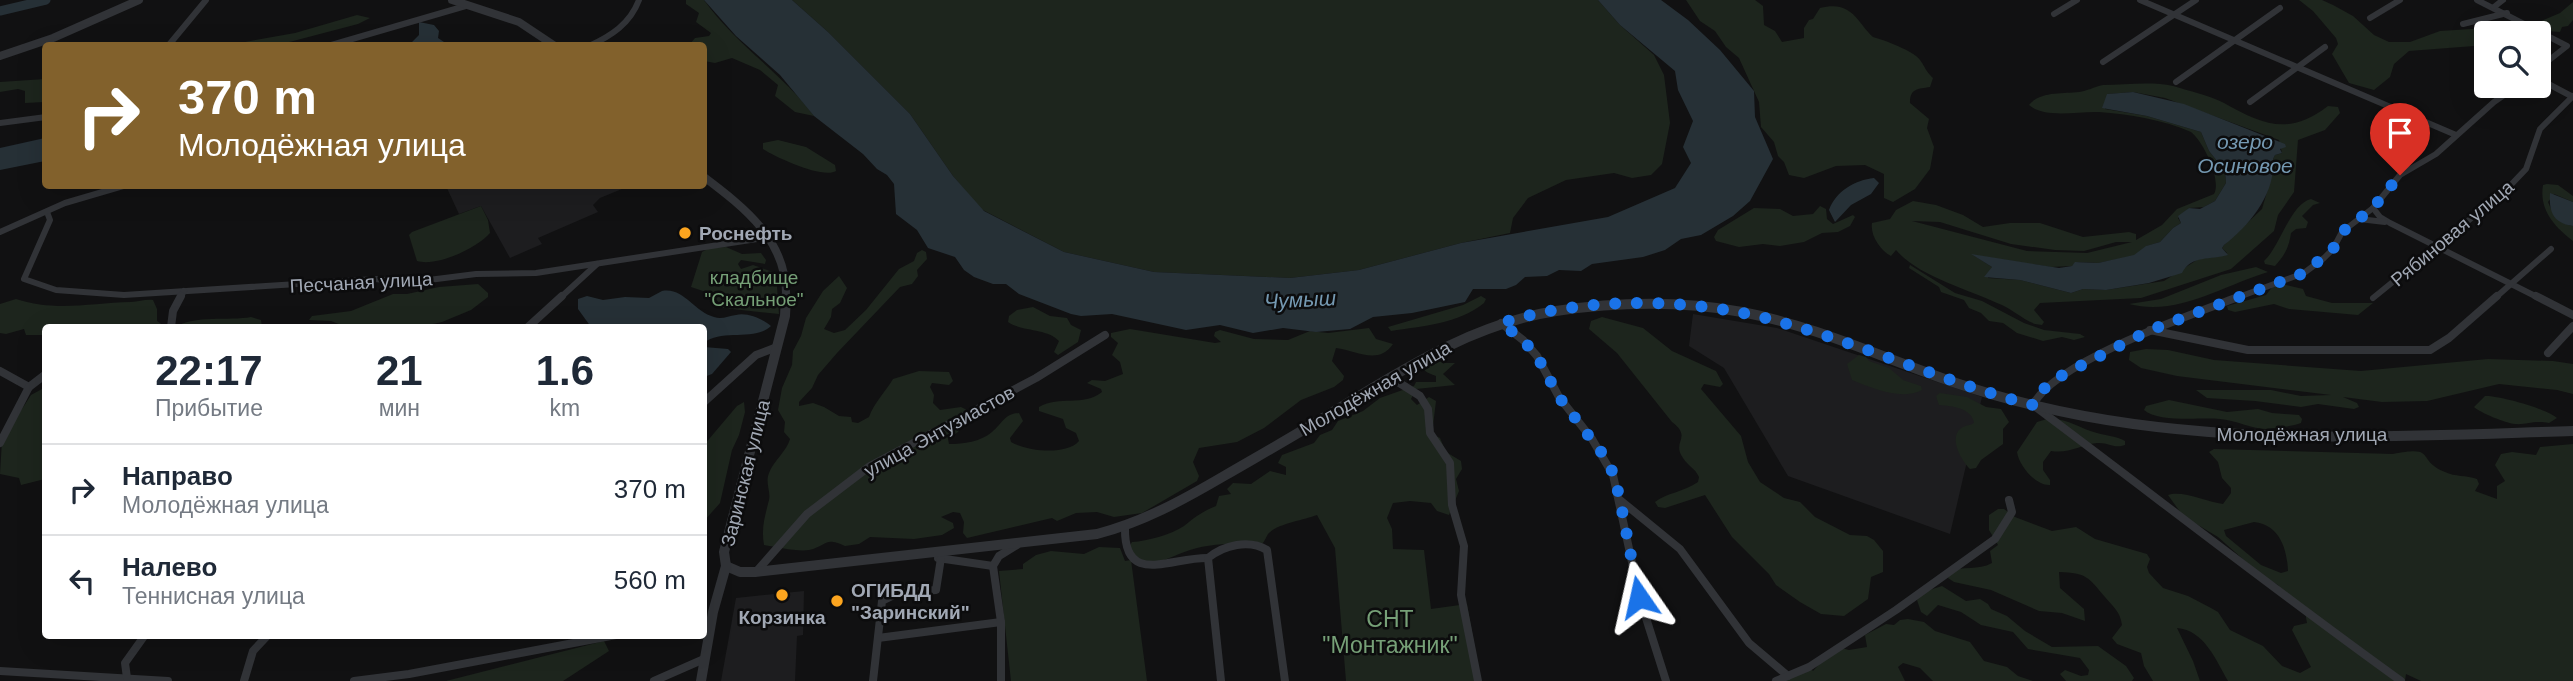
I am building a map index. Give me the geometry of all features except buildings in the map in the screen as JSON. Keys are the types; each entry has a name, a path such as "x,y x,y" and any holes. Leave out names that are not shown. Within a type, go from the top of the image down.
{"street":[{"path":"0,56 53,38 139,0"},
{"path":"171,42 206,0"},
{"path":"452,0 517,19 550,42"},
{"path":"596,42 631,18 639,0"},
{"path":"2054,15 2077,0"},
{"path":"2140,0 2456,135"},
{"path":"2103,62 2196,0"},
{"path":"2370,18 2400,0"},
{"path":"2477,0 2570,44 2551,59"},
{"path":"2494,7 2503,0"},
{"path":"342,42 470,5"},
{"path":"2176,82 2280,8"},
{"path":"2463,24 2507,13"},
{"path":"2250,102 2325,47"},
{"path":"2551,85 2573,97"},
{"name":"Рябиновая улица","path":"2373,298 2506,190 2526,169 2540,129 2573,97"},
{"path":"2033,405 2039,393 2055,379 2150,330 2296,277 2324,258 2333,249 2342,232 2373,208 2400,175 2436,154 2502,98"},
{"path":"0,123 42,118"},
{"name":"Заринская улица","path":"707,179 739,204 770,237 780,259 787,295 777,346 724,552 726,566 708,613"},
{"path":"0,232 65,203 113,189"},
{"path":"2373,208 2380,217 2390,223 2573,315"},
{"name":"Песчаная улица","path":"47,212 50,220 25,276 26,280 56,290 124,295 376,279 405,283 476,274 536,273 770,237"},
{"path":"2358,219 2390,223"},
{"path":"2150,330 2217,345 2278,352 2419,352 2438,347 2551,249"},
{"path":"531,324 598,263"},
{"path":"171,324 173,311 184,291"},
{"name":"Молодёжная улица","path":"726,566 740,572 755,572 920,555 1125,528 1167,509 1390,377 1467,335 1501,323 1551,312 1631,305 1684,305 1742,312 1806,330 1961,384 2033,405 2157,428 2237,436 2573,431"},
{"path":"1501,323 1523,340 1537,356 1559,397 1605,457 1614,475 1639,597 1666,681"},
{"path":"2547,352 2573,326"},
{"name":"улица Энтузиастов","path":"755,572 807,514 870,466 1036,378 1105,335"},
{"name":"Заринская улица","path":"707,399 749,360 777,346"},
{"path":"0,371 29,387"},
{"path":"0,443 29,387 42,377"},
{"path":"1390,377 1420,396 1428,409 1430,432 1450,463 1452,505 1464,545 1461,595 1478,681"},
{"name":"Молодёжная улица","path":"2033,405 2305,612 2401,681"},
{"path":"1620,500 1679,549 1749,643 1788,676"},
{"path":"1776,681 1809,667 1853,639 1995,539 2012,512 2009,500"},
{"path":"1125,528 1126,551 1135,564 1152,565 1193,556 1208,558"},
{"path":"1001,681 1001,622 993,566 999,556 1020,542"},
{"path":"1208,558 1215,551 1234,547 1258,545 1267,550 1285,681"},
{"path":"920,555 993,566"},
{"path":"873,681 882,601 898,593 936,590 941,558"},
{"path":"1208,558 1221,681"},
{"path":"878,638 1001,622"},
{"path":"127,678 125,663 142,639"},
{"path":"244,681 253,651 264,639"},
{"path":"354,681 409,674 595,639"},
{"name":"Заринская улица","path":"701,681 706,639"},
{"path":"654,681 704,659"},
{"path":"0,671 168,681"}],"shaded area":[{"path":"447,189 622,189 600,198 593,205 598,212 538,238 542,244 510,258 481,206 459,214"},
{"path":"1693,314 1777,328 1982,397 1950,534 1788,476 1724,368 1689,346"},
{"path":"804,591 803,635 797,636 795,681 721,681 736,598"}],"green space":[{"path":"686,0 704,0 730,31 788,86 814,116 795,112 775,96 778,85 760,70 732,58 715,63 707,62 707,42 692,42 695,38 709,36 711,33 696,22 699,13 686,4"},
{"path":"792,0 1598,0 1620,25 1654,55 1664,75 1670,123 1662,164 1651,175 1632,178 1614,173 1566,180 1528,198 1513,218 1510,233 1359,270 1290,278 1154,272 1064,252 981,209 953,176 910,114"},
{"path":"1686,0 1755,0 1763,6 1764,25 1775,31 1782,42 1804,38 1804,28 1820,8 1839,7 1852,13 1873,37 1898,46 1917,57 1933,78 1930,87 1913,92 1910,103 1929,119 1927,128 1934,147 1930,169 1915,189 1893,202 1884,198 1884,174 1865,165 1836,166 1804,178 1789,175 1784,162 1778,156 1774,142 1761,127 1759,102 1739,58 1726,47 1715,31 1700,21"},
{"path":"2299,0 2322,0 2333,5 2353,16 2374,35 2389,42 2410,42 2440,31 2474,29 2474,46 2409,51 2394,64 2390,77 2374,90 2349,83 2332,54 2338,44 2336,38 2313,11"},
{"path":"2573,2 2573,20 2568,26 2562,27 2560,32 2551,31 2551,21 2541,21 2560,13"},
{"path":"357,15 370,18 358,24 289,42 245,42 295,33"},
{"path":"42,79 42,102 25,103 25,91 18,89 0,92 0,82"},
{"path":"2147,83 2173,86 2212,98 2264,122 2276,124 2301,121 2328,106 2338,107 2340,113 2325,130 2298,140 2294,192 2278,215 2274,231 2231,269 2141,298 2040,303 2034,310 2044,322 2042,325 2035,324 2002,305 1930,275 1896,250 1891,256 1880,246 1874,237 1872,223 1890,219 1896,210 1913,201 1936,205 1963,215 1983,227 2010,223 2040,223 2083,237 2129,232 2136,234 2136,240 2162,225 2177,209 2214,194 2216,188 2210,161 2191,132 2134,116 2099,112 2053,113 2029,105 2045,95 2082,91 2103,85","holes":["2133,92 2165,98 2279,140 2282,153 2275,155 2273,159 2271,178 2262,209 2224,245 2222,248 2227,253 2200,258 2164,281 2106,290 2083,289 2071,293 2020,280 1988,278 1992,267 1973,255 2051,267 2072,266 2078,262 2098,263 2134,256 2147,246 2160,242 2181,223 2178,218 2189,208 2204,207 2215,201 2226,183 2225,171 2209,151 2201,132 2147,116 2105,109 2108,94","1912,221 1940,222 2011,244 2055,250 2084,251 2116,242 2132,242 2087,253 2027,251"]},
{"path":"778,140 806,147 835,165 836,171 830,173 811,170 763,149 763,143"},
{"path":"2543,185 2558,185 2573,196 2573,202 2554,194 2548,202 2557,218 2573,226 2573,241 2549,217 2542,194"},
{"path":"2311,199 2320,203 2313,205 2302,216 2308,222 2306,228 2296,229 2291,233 2286,251 2275,266 2265,264 2264,261 2291,217"},
{"path":"481,206 488,220 490,233 484,239 445,259 417,261 409,235 412,232"},
{"path":"1820,206 1826,209 1827,219 1833,224 1853,215 1855,217 1850,226 1838,232 1822,233 1804,242 1780,246 1763,244 1739,247 1716,241 1714,237 1718,230 1754,208 1780,209 1793,216 1813,214"},
{"name":"кладбище \"Скальное\"","path":"726,247 742,254 761,253 766,260 765,264 741,260 738,264 741,269 753,265 776,273 779,314 723,308 712,294 691,287 702,252 709,248"},
{"path":"922,250 926,252 927,259 917,270 918,276 912,284 900,287 837,353 818,375 799,406 813,403 839,416 851,417 852,422 858,423 869,417 893,379 919,371 949,372 953,381 949,385 932,383 930,387 934,395 933,403 940,410 961,407 971,412 958,432 948,439 949,444 982,438 1007,417 1019,413 1023,421 1010,438 1011,442 1036,450 1056,450 1073,446 1079,441 1076,433 1066,428 1063,419 1039,411 1039,407 1095,396 1102,392 1101,389 1087,383 1092,380 1105,381 1123,374 1120,362 1112,355 1118,343 1111,337 1111,333 1130,329 1215,343 1221,342 1214,336 1215,332 1220,330 1254,339 1288,340 1310,331 1328,333 1369,328 1376,339 1393,344 1387,351 1374,355 1336,348 1332,361 1344,376 1343,380 1334,387 1301,400 1264,428 1237,442 1199,448 1193,462 1199,476 1197,481 1142,513 1114,517 1097,512 1076,513 1057,521 1052,518 967,538 963,533 964,522 960,513 953,512 941,517 953,523 954,528 942,535 914,539 870,537 859,544 845,546 829,542 804,550 764,545 763,528 769,497 768,477 790,439 784,432 785,422 778,410 782,388 806,318 823,291 839,276 847,288 840,303 832,309 824,329 834,333 845,330 866,310 899,269 914,261 917,253"},
{"path":"1910,265 1955,293 1982,301 2024,323 2044,330 2080,334 2085,337 2074,340 2062,337 2043,341 2017,333 2003,323 1989,321 1981,313 1969,308 1964,300 1941,292 1939,287 1909,268"},
{"path":"2256,267 2268,272 2183,303 2147,307 2129,304 2161,299 2221,275"},
{"path":"478,284 488,293 488,297 471,310 433,324 338,324 309,320 312,316 351,311 393,294 407,294 439,287"},
{"path":"2282,284 2303,289 2306,296 2332,303 2373,303 2358,315 2289,309 2274,304 2235,312 2228,310 2227,306 2266,295 2273,286"},
{"path":"1481,296 1486,299 1484,303 1452,320 1391,331 1388,327 1463,305"},
{"path":"16,299 59,306 153,300 157,309 157,321 161,324 42,324 42,335 26,335 24,329 6,334 0,333 0,304"},
{"path":"1033,307 1050,316 1067,318 1071,325 1081,330 1078,342 1058,355 1054,352 1059,341 1054,337 1008,322 1009,316 1017,310"},
{"path":"1602,317 1643,328 1672,351 1716,371 1723,384 1720,387 1704,384 1701,389 1741,436 1748,462 1760,482 1784,498 1800,502 1815,517 1850,535 1867,536 1883,551 1883,572 1871,577 1868,599 1844,616 1821,614 1776,585 1769,574 1732,537 1705,495 1665,508 1658,507 1655,502 1693,485 1698,482 1699,477 1680,452 1682,436 1678,427 1617,353 1589,329 1591,321"},
{"path":"202,320 261,320 262,324 181,324"},
{"path":"2146,349 2168,350 2214,360 2361,371 2488,359 2553,361 2573,364 2573,394 2499,384 2427,401 2382,402 2343,397 2357,403 2359,407 2354,409 2318,404 2301,407 2207,398 2196,390 2271,390 2301,396 2331,395 2177,376 2141,368 2129,360 2130,352"},
{"path":"1859,355 1889,368 1903,380 1921,386 1922,390 1896,394 1852,380 1847,364"},
{"name":"СНТ \"Монтажник\"","path":"1433,358 1443,363 1455,363 1443,374 1455,385 1416,389 1411,399 1417,405 1429,397 1436,401 1432,434 1440,438 1446,452 1461,461 1462,469 1456,479 1459,491 1449,515 1437,511 1431,503 1410,501 1393,503 1387,518 1392,529 1393,549 1424,550 1431,609 1467,604 1481,681 1346,681 1335,548 1317,515 1277,528 1268,534 1262,544 1207,546 1149,563 1142,563 1128,548 1132,542 1159,537 1184,526 1216,506 1219,496 1231,494 1227,489 1233,483 1251,484 1270,471 1286,475 1286,467 1278,463 1282,455 1314,443 1320,435 1332,430 1338,421 1363,411 1380,398 1414,386 1416,382 1436,382 1436,376 1426,371 1422,361"},
{"path":"42,389 42,480 21,485 19,478 0,474 2,440 31,395"},
{"path":"1940,393 1967,397 1986,407 2001,409 2009,422 2003,429 2003,444 1981,460 1976,468 1970,469 1966,465 1956,442 1958,431 1974,423 1972,418 1961,409 1939,405 1936,396"},
{"path":"2485,396 2522,403 2557,418 2549,423 2505,422 2474,407"},
{"path":"2169,400 2227,412 2258,409 2299,415 2302,419 2301,423 2294,425 2263,429 2220,419 2159,417 2144,410 2146,406"},
{"path":"744,402 745,412 739,435 732,450 720,503 707,518 707,441 737,406"},
{"path":"2047,419 2060,420 2118,438 2125,441 2125,445 2097,443 2051,451 2043,462 2043,470 2050,480 2050,485 2039,482 2029,474 2017,452 2037,422"},
{"path":"2573,444 2573,681 2421,681 2406,674 2405,681 2228,681 2202,640 2195,634 2177,628 2200,681 2153,681 2144,666 2141,653 2117,644 2112,638 2122,625 2120,616 2086,577 2059,572 2060,588 2084,609 2085,621 2062,613 2039,611 1991,590 1954,582 1948,578 1949,572 1954,570 1992,563 1990,551 1998,545 1989,530 1989,515 1998,509 2004,509 2015,517 2052,531 2076,527 2095,539 2147,554 2150,559 2147,567 2149,573 2163,588 2188,596 2218,612 2230,630 2263,646 2282,666 2300,673 2311,667 2292,630 2294,626 2307,623 2305,612 2287,598 2278,585 2262,576 2218,537 2183,516 2168,495 2187,495 2223,504 2231,493 2231,488 2222,478 2218,462 2209,452 2214,449 2393,454 2416,451 2445,472 2477,479 2479,484 2475,491 2497,499 2497,486 2505,481 2495,465 2501,454 2512,452 2536,455 2540,447","holes":["2254,522 2263,524 2280,539 2286,554 2288,571 2281,573 2261,565 2226,536 2224,530"]},
{"path":"1099,547 1120,548 1125,561 1131,560 1147,681 1011,681 999,571 1023,569 1023,564 1036,555 1051,551 1084,554"},
{"path":"1942,586 1966,601 1980,599 1991,609 2007,616 2025,631 2052,647 2098,646 2126,666 2134,678 2132,681 2066,681 2060,674 2065,670 2081,676 2088,675 2089,670 2080,658 2028,649 2013,632 1981,625 1961,612 1938,605 1927,616 1921,612 1917,600 1923,592"},
{"path":"1900,620 1924,622 1935,631 1970,642 1984,661 2007,667 2018,676 2033,681 1933,681 1920,668 1903,663 1898,667 1905,681 1776,681 1809,667 1813,671 1823,660 1841,648 1849,650 1867,647 1865,635 1886,624 1894,625"},
{"path":"604,641 609,651 563,681 446,681"}],"water":[{"name":"Чумыш","path":"704,0 792,0 910,114 953,176 984,211 1064,252 1154,272 1290,278 1359,270 1461,243 1608,217 1675,188 1691,163 1683,147 1693,121 1678,90 1675,71 1620,25 1598,0 1661,0 1688,20 1720,50 1754,91 1755,117 1773,159 1750,201 1733,216 1701,235 1681,239 1665,250 1643,257 1592,264 1581,271 1559,270 1547,276 1525,277 1506,289 1473,289 1465,302 1412,313 1373,317 1350,329 1316,332 1283,328 1253,333 1220,325 1186,330 1112,314 1081,316 1019,294 1006,284 993,284 974,277 964,270 955,257 928,248 917,230 896,214 894,184 887,175 814,116 780,75 736,36"},
{"path":"419,22 434,25 439,31 438,38 444,42 412,42 419,35"},
{"name":"озеро Осиновое","path":"2133,92 2184,104 2285,144 2286,147 2280,149 2282,153 2275,155 2273,159 2273,172 2266,196 2252,218 2222,248 2228,255 2196,261 2182,273 2149,283 2106,290 2083,289 2071,293 2020,280 1984,277 1992,267 1971,254 2059,268 2072,266 2075,262 2098,263 2134,255 2146,246 2160,242 2181,223 2178,216 2189,208 2200,209 2215,201 2226,183 2225,171 2209,151 2201,132 2147,116 2102,108 2107,94"},
{"path":"42,139 42,162 0,170 0,148"},
{"path":"1874,178 1879,183 1871,194 1851,205 1835,222 1829,210 1836,197 1853,184"},
{"path":"2550,193 2573,202 2573,226 2560,222 2553,214"},
{"path":"662,291 670,291 683,296 714,317 746,315 771,326 756,333 720,336 707,341 707,324 589,324 578,309 578,299 587,296 603,300 649,298"},
{"path":"707,347 728,349 731,352 712,374 707,376"}],"waterway":[{"path":"0,11 46,0"}],"place":[{"name":"Роснефть","path":"685,233"},
{"name":"Корзинка","path":"782,595"},
{"name":"ОГИБДД \"Заринский\"","path":"837,601"}],"route":[{"path":"1639,597 1614,475 1605,457 1559,397 1537,356 1523,340 1501,323 1533,314 1631,305 1684,305 1742,312 1817,333 1993,395 2033,405 2039,393 2055,379 2150,330 2304,273 2333,249 2342,232 2373,208 2400,175"}]}
